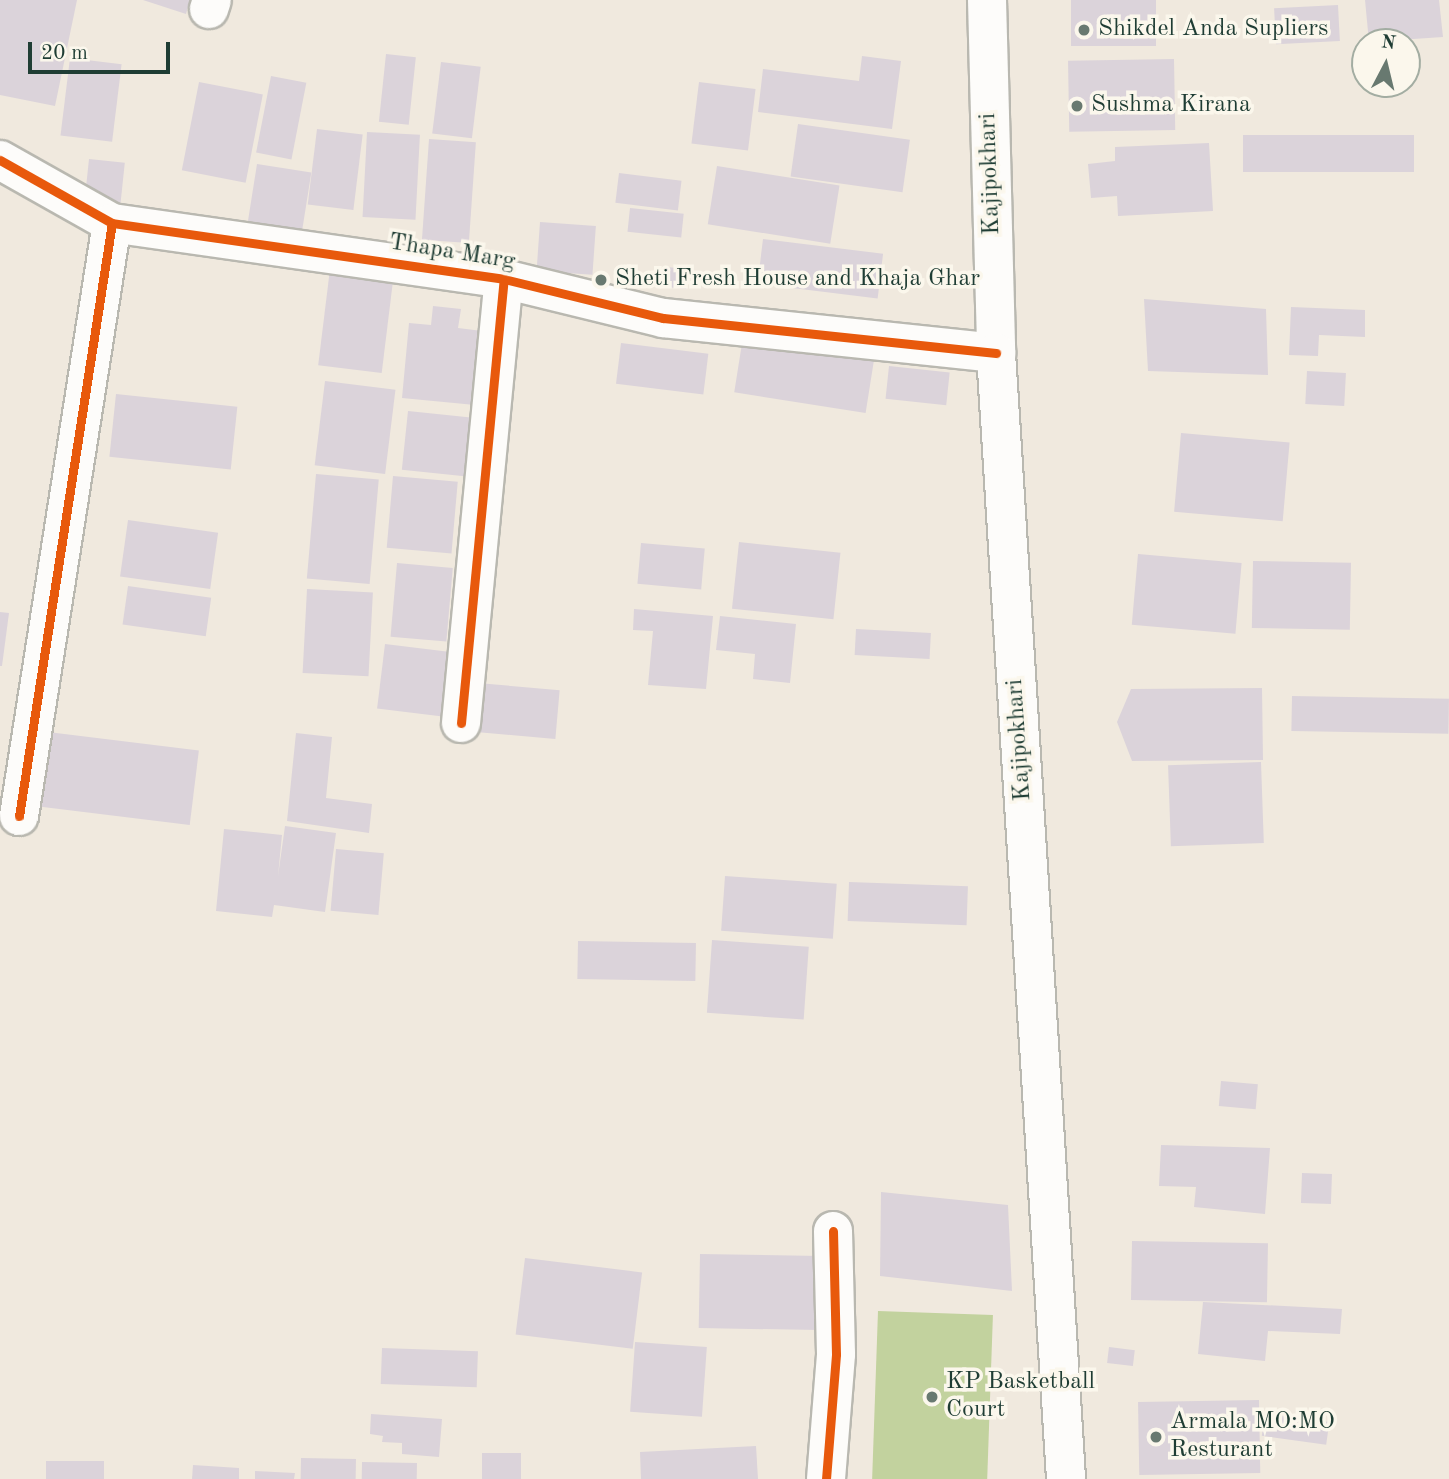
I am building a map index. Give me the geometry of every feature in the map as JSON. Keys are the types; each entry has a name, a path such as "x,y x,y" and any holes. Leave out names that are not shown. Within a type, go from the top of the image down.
{"street":[{"name":"Kajipokhari","path":"986,0 996,353 1066,1479"},
{"name":"Thapa Marg","path":"0,160 112,223 504,279 663,318 996,353"},
{"path":"19,816 112,223"},
{"path":"461,723 504,279"},
{"path":"826,1479 836,1354 833,1231"}],"green space":[{"name":"KP Basketball Court","path":"878,1311 993,1315 987,1479 872,1479"}],"building":[{"path":"0,0 77,0 55,106 0,95"},
{"path":"143,0 190,0 186,14"},
{"path":"1071,0 1156,0 1156,46 1071,46"},
{"path":"1365,0 1439,0 1443,37 1421,38 1421,28 1368,28"},
{"path":"1338,5 1340,41 1276,44 1274,8"},
{"path":"386,54 416,57 409,125 379,122"},
{"path":"862,56 901,61 892,129 758,112 763,69 859,81"},
{"path":"70,58 122,64 112,142 60,135"},
{"path":"1174,59 1175,130 1069,132 1068,61"},
{"path":"441,62 481,67 472,138 432,133"},
{"path":"271,76 306,83 291,159 256,153"},
{"path":"199,82 263,94 246,183 182,170"},
{"path":"699,82 756,89 748,150 691,144"},
{"path":"798,124 910,140 903,192 791,176"},
{"path":"317,129 363,135 353,210 308,204"},
{"path":"367,132 420,135 415,220 363,217"},
{"path":"1243,135 1414,135 1414,172 1243,172"},
{"path":"429,139 476,142 469,243 422,240"},
{"path":"1209,143 1213,211 1118,216 1117,196 1091,198 1088,164 1115,161 1115,147"},
{"path":"89,159 125,163 121,203 85,199"},
{"path":"257,164 311,173 302,233 247,224"},
{"path":"717,166 839,185 830,244 708,224"},
{"path":"619,173 682,181 678,210 615,203"},
{"path":"630,208 684,214 681,238 627,232"},
{"path":"540,222 596,226 592,275 537,271"},
{"path":"763,239 883,254 878,298 758,284"},
{"path":"666,267 688,269 686,289 664,287"},
{"path":"330,269 394,277 382,373 318,365"},
{"path":"1144,299 1266,309 1268,375 1148,371"},
{"path":"433,306 461,309 458,328 482,331 475,405 402,398 409,323 431,325"},
{"path":"1291,307 1365,310 1365,337 1319,335 1318,356 1289,355"},
{"path":"743,337 874,358 866,413 734,392"},
{"path":"621,343 708,354 703,394 616,384"},
{"path":"889,366 950,372 946,405 886,399"},
{"path":"1307,371 1346,373 1344,406 1305,404"},
{"path":"325,381 395,390 385,474 315,465"},
{"path":"116,394 237,407 231,469 109,457"},
{"path":"408,411 471,418 464,476 402,470"},
{"path":"1181,433 1290,442 1283,521 1174,512"},
{"path":"316,474 379,479 370,584 307,579"},
{"path":"393,476 458,482 451,553 387,548"},
{"path":"128,520 218,533 210,589 120,576"},
{"path":"739,542 840,553 833,619 732,609"},
{"path":"641,543 705,549 701,589 637,584"},
{"path":"1138,554 1242,563 1235,634 1132,625"},
{"path":"1253,561 1351,563 1350,630 1252,628"},
{"path":"397,563 453,568 446,642 391,637"},
{"path":"128,586 211,598 206,636 123,625"},
{"path":"307,589 373,592 369,676 303,673"},
{"path":"634,609 713,616 706,689 648,685 653,631 633,630"},
{"path":"0,612 9,613 2,666 0,666"},
{"path":"720,616 796,624 790,683 753,679 755,654 716,650"},
{"path":"856,629 931,633 930,659 855,655"},
{"path":"385,644 452,652 445,717 377,709"},
{"path":"466,682 560,690 555,739 462,731"},
{"path":"1262,688 1263,760 1132,761 1117,722 1131,689"},
{"path":"1292,696 1449,699 1448,734 1291,731"},
{"path":"48,732 199,751 190,825 39,806"},
{"path":"296,733 332,737 326,798 372,804 369,833 287,821"},
{"path":"1261,762 1264,843 1171,846 1168,765"},
{"path":"285,826 336,833 325,912 274,905 272,917 216,911 224,829 282,835 278,876"},
{"path":"336,849 384,853 378,915 331,911"},
{"path":"725,876 837,884 833,939 721,931"},
{"path":"849,882 968,886 967,925 848,921"},
{"path":"712,940 809,947 804,1020 707,1013"},
{"path":"578,941 696,943 695,981 577,979"},
{"path":"1221,1081 1258,1084 1256,1109 1219,1106"},
{"path":"1161,1145 1270,1148 1265,1214 1194,1207 1196,1187 1159,1186"},
{"path":"1302,1173 1332,1174 1331,1204 1301,1203"},
{"path":"881,1192 1008,1205 1012,1291 880,1276"},
{"path":"1132,1241 1268,1243 1267,1302 1131,1300"},
{"path":"700,1254 821,1256 820,1330 699,1328"},
{"path":"525,1258 642,1272 633,1349 516,1334"},
{"path":"1203,1302 1342,1309 1340,1334 1268,1331 1265,1361 1198,1354"},
{"path":"635,1342 707,1347 702,1417 630,1412"},
{"path":"1109,1347 1135,1350 1133,1366 1107,1363"},
{"path":"382,1348 478,1351 477,1387 381,1384"},
{"path":"1259,1400 1260,1473 1139,1475 1138,1402"},
{"path":"1265,1413 1329,1422 1326,1445 1262,1436"},
{"path":"371,1414 442,1419 439,1457 402,1454 402,1443 382,1442 383,1436 370,1434"},
{"path":"756,1446 758,1479 641,1479 640,1452"},
{"path":"482,1453 521,1453 521,1479 482,1479"},
{"path":"301,1458 356,1459 356,1479 301,1479"},
{"path":"46,1461 104,1461 104,1479 46,1479"},
{"path":"362,1462 417,1463 417,1479 362,1479"},
{"path":"193,1465 239,1468 239,1479 192,1479"},
{"path":"255,1471 295,1473 294,1479 255,1479"}],"cycle path":[{"path":"0,160 112,223 504,279 663,318 996,353"},
{"path":"19,816 112,223"},
{"path":"461,723 504,279"},
{"path":"826,1479 836,1354 833,1231"}],"place":[{"name":"Shikdel Anda Supliers","path":"1084,30"},
{"name":"Sushma Kirana","path":"1077,106"},
{"name":"Sheti Fresh House and Khaja Ghar","path":"601,280"},
{"name":"KP Basketball Court","path":"932,1397"},
{"name":"Armala MO:MO Resturant","path":"1156,1437"}]}
